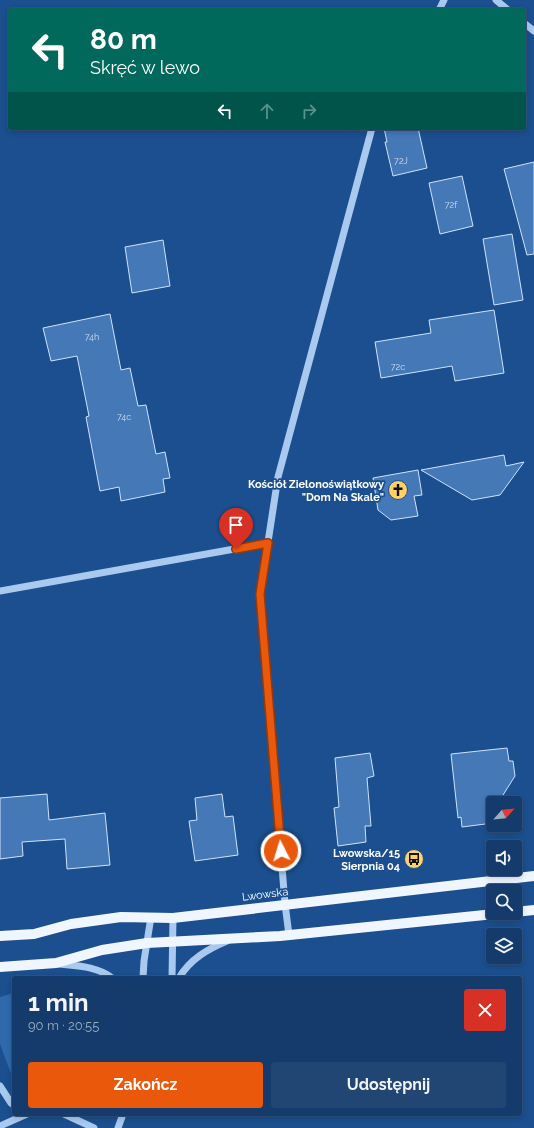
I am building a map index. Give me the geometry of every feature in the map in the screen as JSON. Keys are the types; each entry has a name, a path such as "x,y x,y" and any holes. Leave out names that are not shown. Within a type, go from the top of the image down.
{"main road":[{"name":"Lwowska","path":"0,936 34,934 71,924 114,918 173,918 534,876"},
{"path":"522,911 534,910"},
{"path":"0,967 56,963 102,950 147,943 289,935 486,915"}],"street":[{"path":"496,0 506,8"},
{"path":"526,25 534,31"},
{"path":"289,935 285,904 260,594 278,477 371,130"},
{"path":"0,590 268,543"},
{"path":"143,976 151,918"},
{"path":"172,976 173,918"},
{"path":"181,976 192,961 201,954 234,937"},
{"path":"56,963 91,968 106,973 110,976"},
{"path":"0,1086 12,1104"},
{"path":"0,1126 22,1116"},
{"path":"68,1116 94,1128"},
{"path":"118,1128 122,1116"}],"shaded area":[{"path":"12,994 12,1077 0,1044 0,997"}],"building":[{"path":"384,130 418,130 427,168 393,176 385,142 387,142"},
{"path":"534,162 534,254 527,255 504,169"},
{"path":"462,176 473,226 440,234 429,183"},
{"path":"512,234 523,300 494,305 483,239"},
{"path":"163,240 170,286 132,293 125,247"},
{"path":"494,310 504,373 455,381 452,366 381,378 375,342 431,333 429,320"},
{"path":"110,314 121,370 130,368 138,406 146,405 156,454 165,452 170,478 163,479 165,492 121,501 119,487 100,491 86,417 89,416 77,356 51,361 43,328"},
{"path":"504,455 506,466 524,462 500,495 472,500 421,470"},
{"path":"418,470 422,495 414,496 418,516 391,520 378,510 373,478"},
{"path":"507,748 509,761 513,761 515,776 502,796 486,796 486,824 462,827 461,817 458,818 451,754"},
{"path":"370,753 374,776 367,778 371,826 365,826 366,842 338,846 334,808 339,807 335,758"},
{"path":"47,794 49,820 105,813 110,865 67,869 65,839 22,842 23,856 0,859 0,798"},
{"path":"222,794 225,817 233,816 238,855 195,861 189,821 197,820 195,798"}],"place":[{"name":"Kościół Zielonoświątkowy \"Dom Na Skale\"","path":"398,490"},
{"name":"Lwowska/15 Sierpnia 04","path":"414,859"}],"route":[{"path":"236,549 268,543 260,594 281,851"}]}
